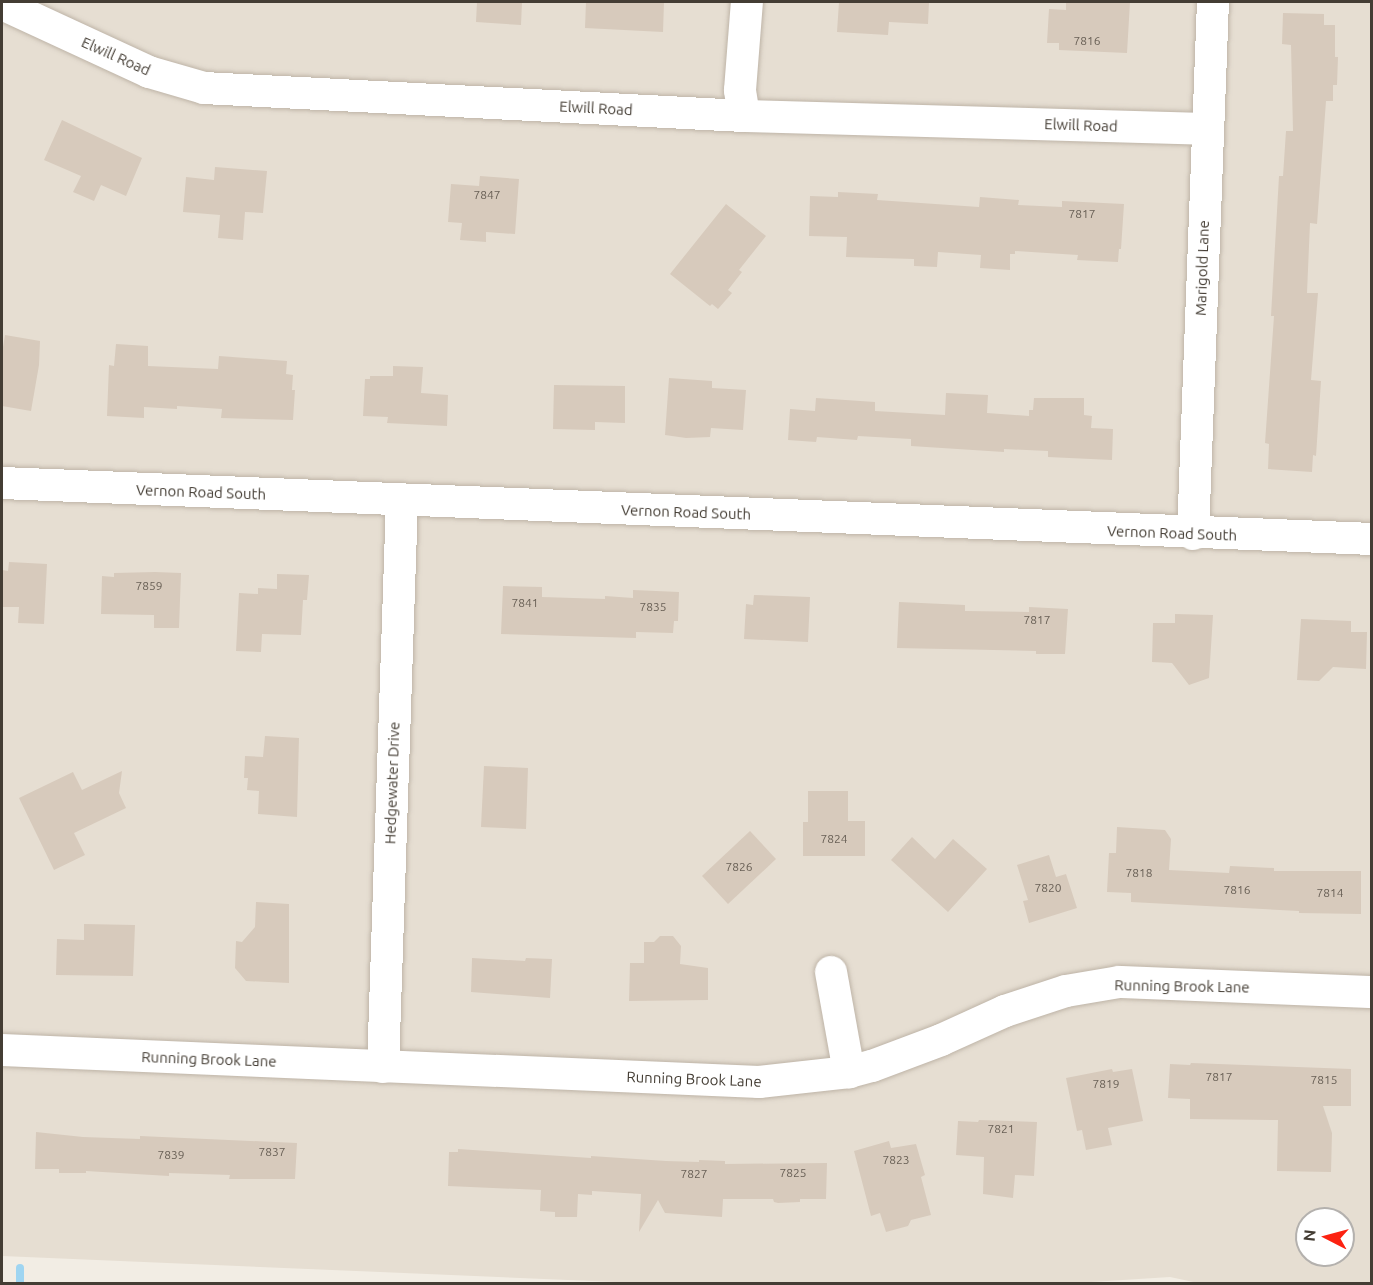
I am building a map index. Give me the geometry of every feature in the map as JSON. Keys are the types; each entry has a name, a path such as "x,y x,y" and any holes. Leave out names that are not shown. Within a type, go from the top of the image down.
{"street":[{"path":"744,116 740,90 747,2"},
{"name":"Marigold Lane","path":"1193,534 1213,2"},
{"name":"Elwill Road","path":"2,4 149,72 204,88 744,116 1207,129"},
{"name":"Vernon Road South","path":"2,483 1193,534 1371,539"},
{"name":"Hedgewater Drive","path":"383,1067 402,500"},
{"path":"831,972 849,1072"},
{"name":"Running Brook Lane","path":"2,1050 759,1082 849,1072 931,1044 1005,1011 1066,991 1119,982 1371,992"}],"shaded area":[{"path":"2,2 1371,2 1371,1283 1203,1284 1170,1277 1060,1284 640,1283 2,1256"}],"building":[{"path":"477,2 522,2 521,25 476,22"},
{"path":"586,2 664,2 663,32 585,28"},
{"path":"839,2 929,2 928,24 889,22 888,35 837,32"},
{"path":"1066,2 1130,2 1127,53 1059,50 1059,43 1047,43 1049,9 1066,10"},
{"path":"1283,13 1324,14 1324,25 1335,25 1335,57 1338,57 1337,85 1333,85 1333,101 1326,101 1317,224 1310,223 1307,293 1318,293 1311,380 1321,381 1316,456 1313,455 1312,472 1268,469 1269,444 1265,443 1274,316 1271,316 1279,176 1283,176 1286,131 1293,131 1291,45 1282,44"},
{"path":"62,120 142,158 126,196 101,185 94,201 73,192 81,176 44,160"},
{"path":"215,167 267,171 263,213 245,212 243,240 218,238 220,215 183,212 186,177 214,180"},
{"path":"480,176 519,179 515,234 486,232 486,242 460,240 462,223 448,222 451,184 479,186"},
{"path":"838,192 878,194 877,200 979,207 980,197 1019,200 1018,205 1062,207 1062,201 1124,204 1121,249 1119,249 1118,262 1077,260 1078,255 1015,251 1015,254 1010,254 1010,270 980,268 981,255 938,252 937,267 914,266 914,259 846,257 847,237 809,236 810,196 838,197"},
{"path":"726,204 766,236 739,270 742,272 728,290 732,293 718,309 712,304 710,306 670,274"},
{"path":"5,335 40,341 39,365 31,411 2,406 2,353"},
{"path":"116,344 148,346 148,366 218,369 219,356 287,361 286,374 293,375 292,390 295,390 293,420 221,418 222,409 177,406 177,409 144,407 144,418 107,416 109,365 114,366"},
{"path":"393,366 423,367 421,393 448,395 447,426 387,423 388,417 363,416 365,379 370,379 370,376 393,376"},
{"path":"669,378 712,381 712,388 746,390 743,430 711,428 710,437 686,438 665,435"},
{"path":"554,385 625,386 625,423 595,422 595,430 553,429"},
{"path":"946,393 988,395 987,413 1029,416 1029,410 1033,410 1034,398 1084,398 1084,415 1092,416 1091,428 1113,429 1112,460 1048,457 1048,451 1004,449 1004,452 911,446 911,439 858,436 857,440 817,437 816,442 788,440 790,409 815,411 816,398 875,402 875,411 945,415"},
{"path":"9,562 47,564 44,624 18,623 19,607 2,607 2,570 8,571"},
{"path":"114,573 181,573 179,628 154,628 154,615 101,614 102,576 114,577"},
{"path":"277,574 309,575 307,600 303,600 301,635 262,634 261,652 236,651 239,593 258,594 258,588 277,589"},
{"path":"503,586 542,587 542,597 633,598 633,590 679,592 678,621 674,621 673,633 636,632 636,638 501,634"},
{"path":"754,595 810,597 808,642 744,639 746,604 753,605"},
{"path":"899,602 965,605 965,611 1029,612 1029,607 1068,609 1065,654 1036,654 1036,651 897,648"},
{"path":"1175,614 1213,615 1209,678 1189,685 1172,663 1152,662 1153,623 1175,623"},
{"path":"1301,619 1351,621 1351,632 1367,632 1366,669 1333,667 1319,681 1297,680"},
{"path":"265,736 299,738 297,817 258,814 259,791 247,790 248,778 244,778 245,756 263,757"},
{"path":"484,766 528,768 526,829 481,827"},
{"path":"122,771 119,793 126,808 74,833 85,855 54,870 19,798 73,772 82,790"},
{"path":"808,791 848,791 848,821 865,821 865,856 803,856 803,822 808,822"},
{"path":"1117,827 1165,830 1171,839 1169,870 1229,873 1230,866 1274,868 1274,871 1361,871 1361,914 1299,913 1299,911 1131,902 1131,893 1107,892 1109,853 1116,853"},
{"path":"750,831 776,859 728,904 702,876"},
{"path":"912,837 935,859 953,839 987,869 948,912 891,860"},
{"path":"1049,855 1056,877 1066,874 1077,908 1029,923 1023,901 1028,900 1017,865"},
{"path":"256,902 289,904 289,983 246,981 235,968 236,941 242,942 255,927"},
{"path":"84,924 135,925 133,976 56,975 57,939 84,940"},
{"path":"660,936 673,936 681,946 680,964 708,968 708,1000 629,1001 630,963 644,963 644,942 654,942"},
{"path":"472,958 525,961 526,958 552,959 550,998 471,992"},
{"path":"1191,1063 1351,1069 1351,1106 1323,1106 1332,1133 1331,1172 1277,1171 1278,1120 1190,1119 1190,1099 1168,1098 1170,1064 1190,1065"},
{"path":"1112,1069 1113,1072 1132,1069 1143,1121 1108,1128 1112,1145 1086,1150 1082,1130 1077,1131 1066,1078"},
{"path":"979,1120 1037,1122 1034,1176 1015,1175 1013,1198 983,1194 984,1157 956,1155 958,1121 978,1122"},
{"path":"36,1132 83,1137 140,1139 140,1136 297,1143 295,1179 229,1179 230,1175 169,1173 169,1176 86,1171 86,1173 59,1173 59,1169 35,1169"},
{"path":"889,1141 891,1148 916,1144 925,1175 921,1177 931,1215 911,1220 908,1226 886,1232 880,1213 871,1216 854,1151"},
{"path":"458,1149 591,1158 591,1156 666,1161 725,1161 725,1164 827,1163 826,1199 800,1199 800,1202 778,1203 773,1199 723,1199 722,1217 665,1213 658,1200 639,1232 641,1194 592,1191 592,1195 578,1194 577,1217 555,1217 555,1212 540,1211 541,1190 448,1186 449,1152 458,1152"}],"waterway":[{"path":"20,1268 20,1284"}]}
